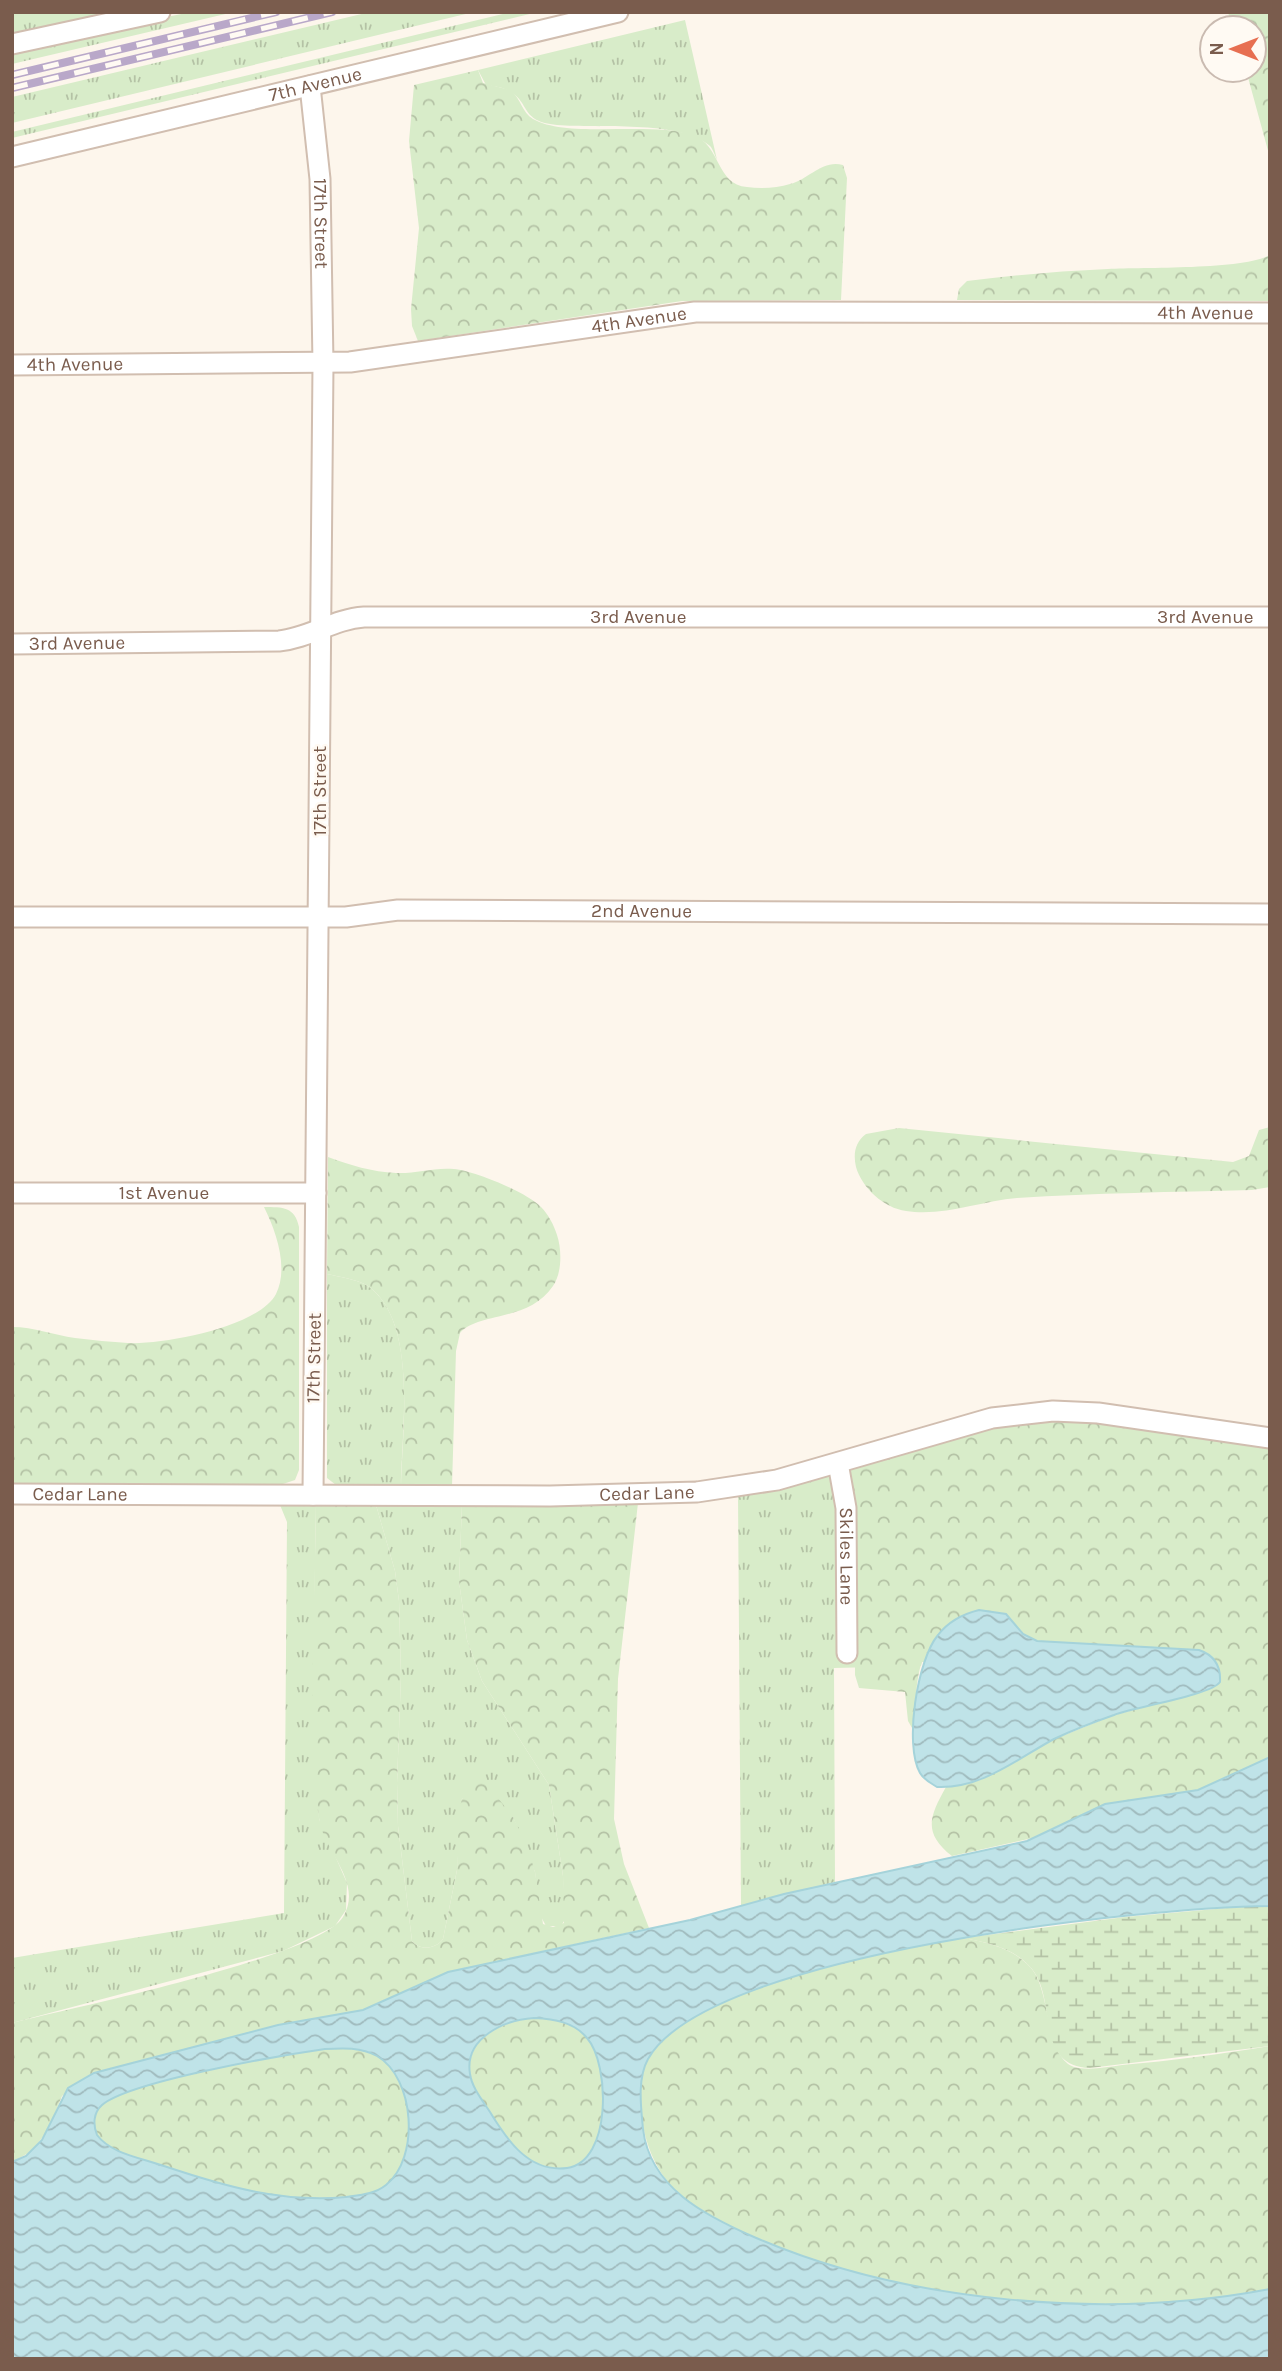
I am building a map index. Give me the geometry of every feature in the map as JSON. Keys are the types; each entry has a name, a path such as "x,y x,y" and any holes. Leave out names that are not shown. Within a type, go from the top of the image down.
{"street":[{"path":"12,44 160,12"},
{"name":"7th Avenue","path":"12,157 618,12"},
{"name":"17th Street","path":"310,86 319,167 323,364 313,1496"},
{"name":"4th Avenue","path":"12,365 323,364 383,358 695,312 1270,313"},
{"name":"3rd Avenue","path":"12,644 279,641 321,630 349,618 375,617 1270,617"},
{"name":"2nd Avenue","path":"12,917 354,916 398,910 1270,914"},
{"name":"1st Avenue","path":"12,1193 316,1194"},
{"name":"Cedar Lane","path":"12,1494 670,1494 759,1483 968,1424 1040,1412 1086,1412 1270,1438"},
{"name":"Skiles Lane","path":"838,1462 846,1508 847,1653"}],"green space":[{"path":"129,12 12,38 12,13"},
{"path":"191,12 234,12 12,64 12,49"},
{"path":"370,12 474,12 12,123 12,97"},
{"path":"511,12 538,12 12,138 12,132"},
{"path":"1270,12 1270,158 1250,84 1268,84 1268,14 1228,14"},
{"path":"685,20 717,160 710,146 678,132 637,127 557,125 536,120 515,95 502,88 486,85 478,70"},
{"path":"478,70 483,83 510,90 529,116 548,125 588,129 655,129 693,135 709,147 729,179 737,185 758,188 780,186 797,182 822,167 843,165 847,178 841,300 682,301 418,341 412,326 411,309 419,228 409,141 414,85"},
{"path":"1270,255 1270,301 957,300 959,289 967,281 1073,271 1216,265 1257,260"},
{"path":"1270,1127 1270,1187 1252,1190 1017,1198 920,1212 898,1209 875,1196 863,1182 855,1162 857,1145 862,1137 899,1128 1233,1162 1249,1156 1259,1130"},
{"path":"328,1157 361,1168 387,1172 447,1169 474,1174 500,1183 534,1201 546,1213 556,1231 560,1247 560,1268 556,1281 543,1297 531,1306 468,1326 460,1333 456,1351 452,1486 401,1485 404,1378 401,1350 384,1302 368,1286 327,1274"},
{"path":"264,1207 277,1207 291,1212 295,1215 299,1227 299,1470 295,1480 283,1484 12,1484 12,1327 75,1338 144,1343 209,1332 251,1316 266,1306 280,1284 279,1250"},
{"path":"327,1274 368,1286 384,1302 394,1324 401,1350 404,1378 401,1485 336,1485 327,1478"},
{"path":"1074,1420 1270,1448 1270,1757 1198,1790 1090,1810 1046,1835 952,1856 936,1840 932,1824 936,1807 946,1787 980,1780 1057,1738 1114,1715 1210,1690 1199,1650 1037,1641 1026,1636 998,1611 949,1629 929,1646 917,1682 915,1733 908,1721 905,1692 859,1688 855,1675 855,1537 851,1469 1000,1426"},
{"path":"1109,1424 1270,1448 1270,1757 1149,1798 1115,1803 1197,1694 922,1662 921,1666 834,1668 835,1882 741,1906 738,1496 889,1458"},
{"path":"638,1503 618,1679 614,1819 624,1864 649,1928 448,1972 363,2010 278,2025 94,2073 62,2096 48,2130 32,2151 12,2162 12,2023 190,1980 242,1964 289,1948 324,1932 343,1917 349,1891 346,1879 322,1830 315,1779 313,1662 316,1505 376,1505 395,1571 399,1601 401,1676 398,1826 412,1941 428,1948 443,1939 457,1870 459,1810 466,1785 472,1782 487,1784 513,1817 528,1848 535,1872 543,1924 553,1927 564,1923 563,1876 549,1785 482,1681 467,1640 459,1581 462,1505"},
{"path":"280,1505 316,1505 314,1631 319,1819 347,1883 346,1910 335,1926 283,1951 12,2023 12,1958 284,1913 287,1522"},
{"path":"376,1505 462,1505 459,1581 467,1640 482,1681 549,1785 563,1876 566,1918 561,1926 546,1926 539,1913 535,1872 513,1817 462,1798 457,1870 443,1939 428,1948 412,1941 398,1826 401,1676 399,1601 395,1571"},
{"path":"1270,1906 1270,2046 1090,2068 1072,2065 1061,2056 1054,2044 1040,1983 1032,1969 1018,1956 1001,1947 964,1938 1125,1917"},
{"path":"964,1938 1008,1951 1031,1968 1042,1991 1058,2050 1065,2061 1074,2067 1098,2068 1270,2046 1270,2289 1208,2298 1077,2304 1010,2300 943,2291 878,2278 816,2261 757,2239 702,2213 669,2184 649,2147 642,2118 641,2095 642,2079 649,2058 673,2032 706,2010 747,1991 793,1975 886,1952"},
{"path":"534,2018 563,2022 576,2028 587,2038 595,2051 600,2068 603,2110 599,2131 592,2149 582,2162 567,2168 541,2165 521,2152 497,2123 472,2080 472,2054 487,2035 510,2023"},
{"path":"325,2049 352,2049 377,2056 390,2067 406,2099 408,2138 404,2157 397,2173 386,2185 367,2194 297,2198 250,2191 125,2154 109,2146 97,2135 95,2115 102,2105 118,2096 208,2070"}],"water":[{"path":"979,1610 1006,1614 1023,1634 1037,1641 1199,1650 1215,1661 1220,1682 1203,1692 1124,1712 1076,1729 984,1778 937,1787 920,1773 915,1760 913,1724 919,1682 924,1663 938,1635 956,1619"},
{"path":"1270,1757 1270,1906 1131,1915 936,1943 840,1964 754,1990 687,2022 648,2059 641,2084 643,2129 648,2150 669,2184 717,2220 813,2259 876,2277 941,2291 1075,2304 1207,2298 1270,2289 1270,2359 12,2359 12,2162 26,2156 42,2140 68,2088 94,2073 278,2025 363,2010 448,1972 690,1920 784,1894 1027,1841 1105,1804 1198,1790","holes":["534,2018 563,2022 576,2028 587,2038 595,2051 600,2068 603,2110 599,2131 592,2149 582,2162 567,2168 541,2165 521,2152 504,2133 481,2099 470,2074 473,2050 489,2033 510,2023","325,2049 352,2049 377,2056 390,2067 406,2099 408,2138 404,2157 397,2173 386,2185 367,2194 299,2198 253,2191 127,2155 110,2147 97,2135 95,2115 102,2105 118,2096 208,2070"]}],"railway":[{"path":"12,75 276,12"},
{"path":"12,88 332,12"}]}
